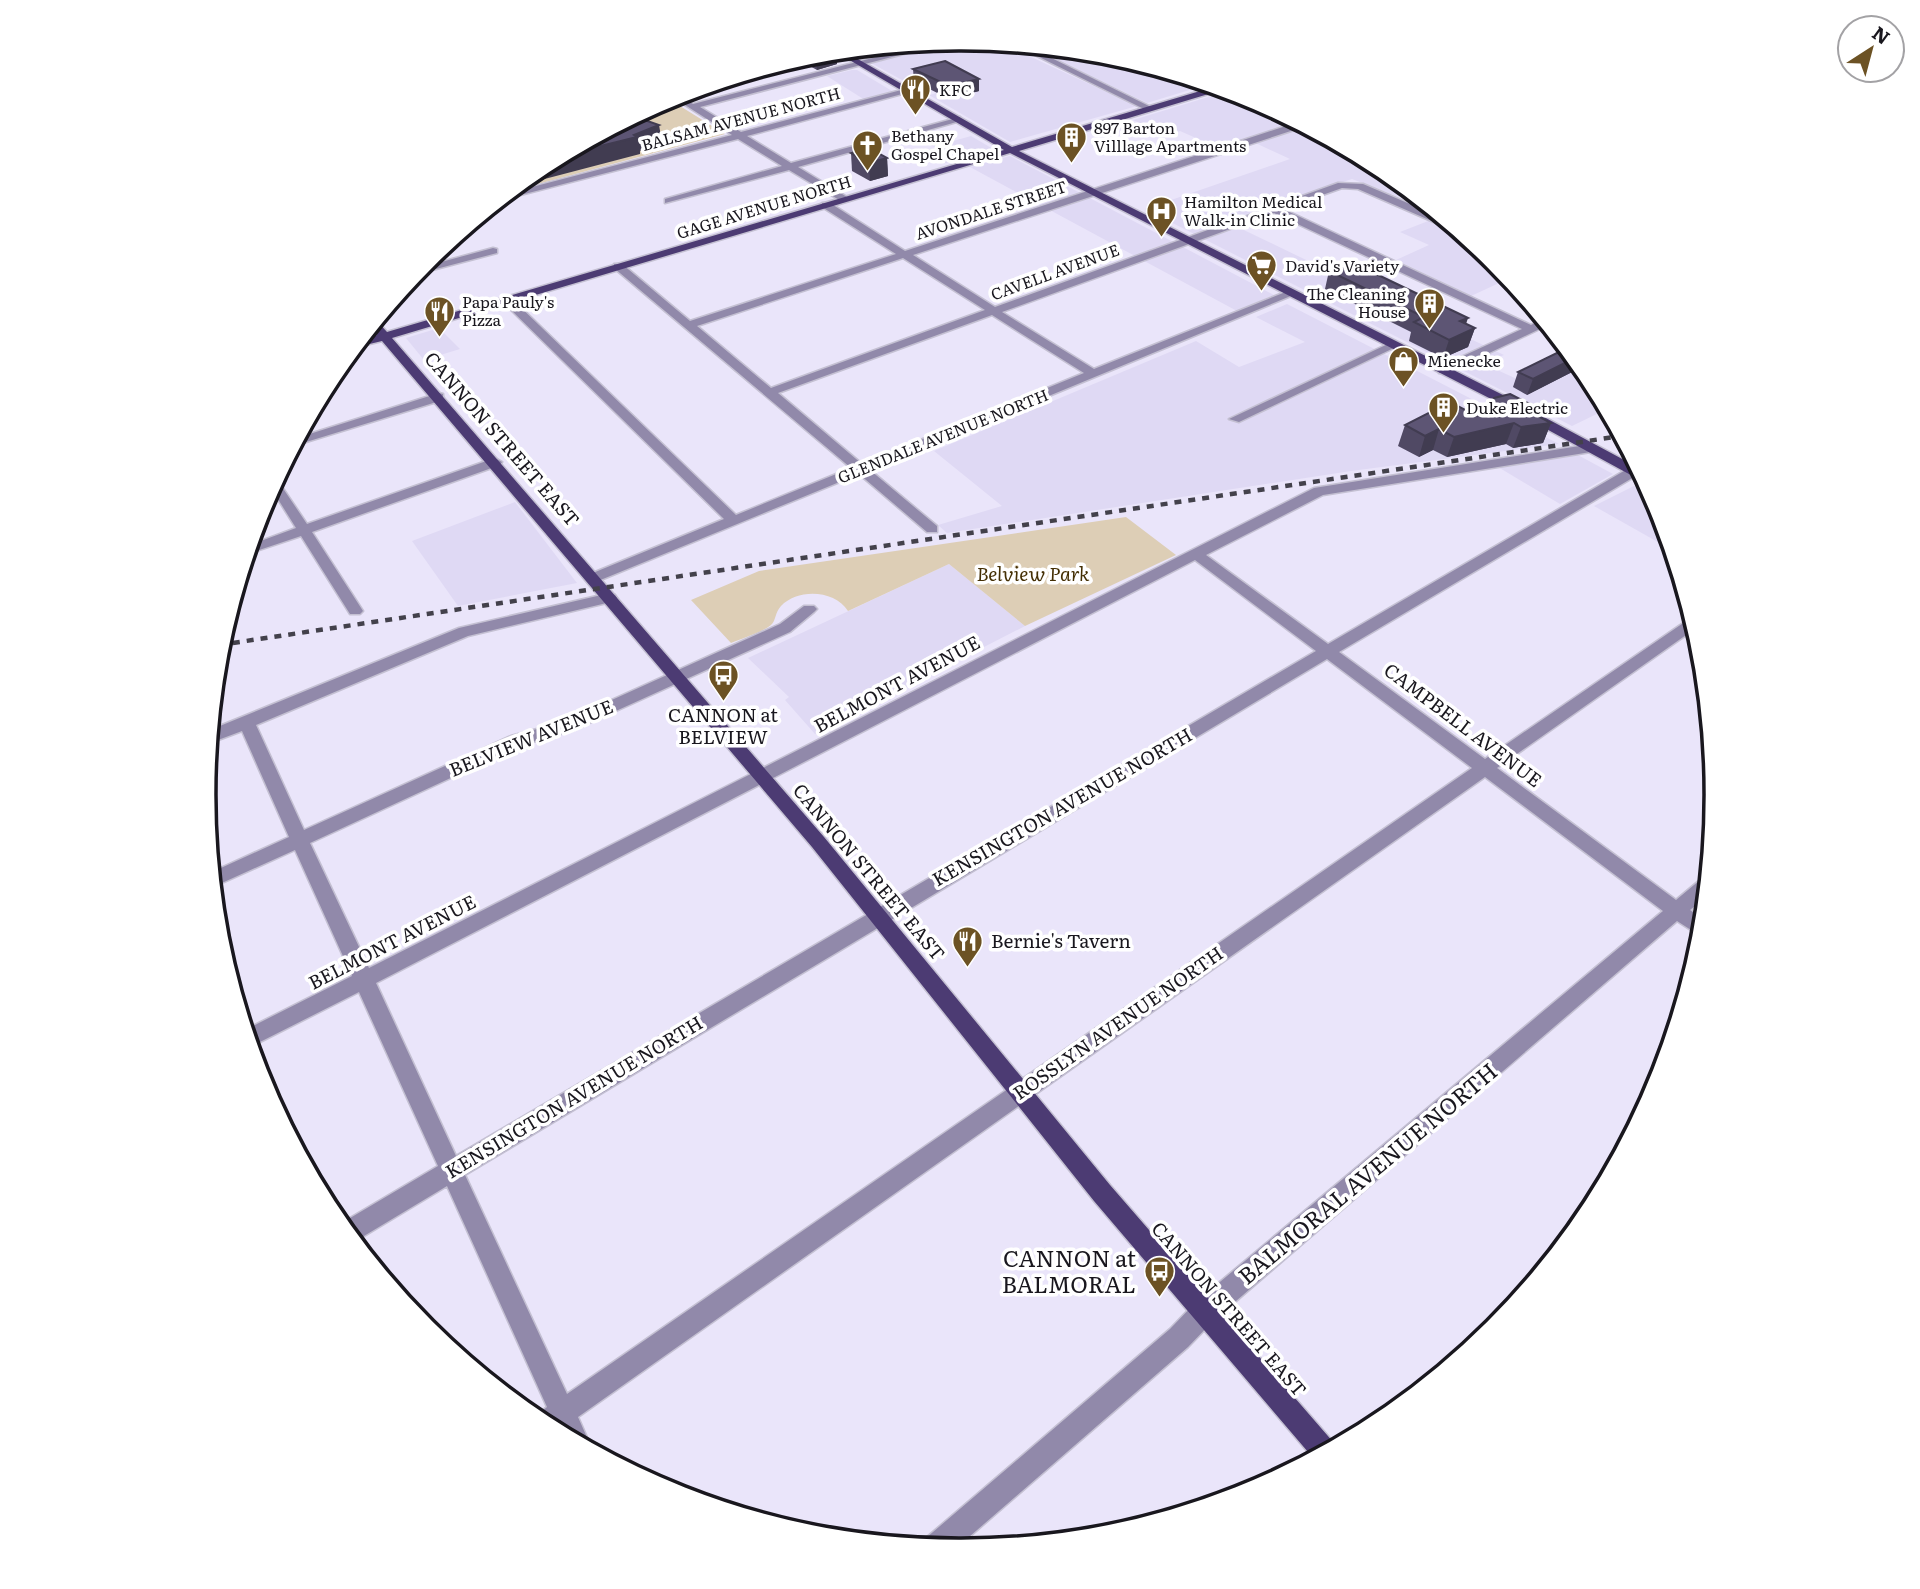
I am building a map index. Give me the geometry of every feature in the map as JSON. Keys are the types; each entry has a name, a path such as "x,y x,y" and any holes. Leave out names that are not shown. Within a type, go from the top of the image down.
{"main road":[{"path":"851,59 1010,149 1443,370 1628,468"},
{"name":"GAGE AVENUE NORTH","path":"380,330 507,300 1206,92"},
{"name":"CANNON STREET EAST","path":"379,330 879,915 1102,1193 1320,1446"}],"street":[{"path":"691,107 904,53"},
{"path":"1040,55 1149,108"},
{"name":"BALSAM AVENUE NORTH","path":"523,193 909,91"},
{"path":"685,103 844,199"},
{"path":"667,201 957,119"},
{"name":"AVONDALE STREET","path":"689,325 1290,128"},
{"name":"CAVELL AVENUE","path":"770,392 1341,185 1353,185 1425,214"},
{"path":"826,205 1093,374"},
{"path":"1276,210 1531,329"},
{"path":"437,266 493,251"},
{"path":"618,266 932,529"},
{"name":"GLENDALE AVENUE NORTH","path":"593,578 1292,293"},
{"path":"507,300 734,521"},
{"path":"1443,370 1537,326"},
{"path":"1236,419 1394,345"},
{"path":"307,439 439,397"},
{"name":"BELMONT AVENUE","path":"256,1035 763,778 1319,491 1592,448"},
{"path":"259,546 495,463"},
{"name":"KENSINGTON AVENUE NORTH","path":"356,1228 879,915 1329,651 1632,478"},
{"path":"281,493 355,611"},
{"name":"CAMPBELL AVENUE","path":"1196,554 1692,922"},
{"path":"219,733 464,632 610,598"},
{"name":"BELVIEW AVENUE","path":"221,876 517,740 568,726 785,628 809,609"},
{"name":"ROSSLYN AVENUE NORTH","path":"554,1418 1483,766 1684,629"},
{"path":"246,722 569,1427"},
{"name":"BALMORAL AVENUE NORTH","path":"948,1538 1169,1347 1205,1311 1697,894"}],"shaded area":[{"path":"916,52 1024,54 1137,106 1010,142 929,95 978,83 967,73 913,86 871,63"},
{"path":"1053,58 1105,65 1194,89 1147,103"},
{"path":"857,70 892,91 865,100 827,76"},
{"path":"1213,95 1289,127 1332,150 1408,201 1352,179 1225,221 1504,355 1482,363 1519,380 1562,359 1598,413 1572,426 1145,209 1290,159 1247,139 1221,149 1180,131 1168,136 1133,120"},
{"path":"921,135 939,145 971,136 993,149 946,163 925,151 936,148 915,136"},
{"path":"1010,156 1274,295 1237,311 970,167"},
{"path":"1432,220 1499,283 1471,296 1396,260 1429,245 1400,232"},
{"path":"1287,304 1559,444 1351,471 947,533 938,525 1002,506 934,451 1196,341 1239,367 1305,342 1256,317"},
{"path":"439,328 460,349 424,360 406,338"},
{"path":"1576,454 1613,474 1560,504 1498,467"},
{"path":"1634,486 1637,487 1659,543 1594,506"},
{"path":"515,502 577,583 458,606 412,541"},
{"path":"949,564 1025,626 815,734 785,700 789,697 748,658"}],"green space":[{"path":"679,105 725,134 534,185 588,150"},
{"name":"Belview Park","path":"1126,517 1176,555 1025,626 949,564 848,611 842,604 826,595 797,596 781,606 771,625 731,643 691,600 759,571"}],"building":[{"path":"945,61 979,79 949,86 913,69"},
{"path":"646,120 659,125 634,135 637,137 591,148"},
{"path":"869,148 887,158 869,163 851,153"},
{"path":"1351,262 1468,318 1460,321 1475,328 1449,340 1414,322 1424,317 1329,271"},
{"path":"1558,353 1565,363 1533,379 1518,372"},
{"path":"1510,394 1530,404 1523,408 1551,423 1521,427 1514,423 1454,437 1439,429 1425,436 1405,425 1450,402 1477,416 1494,398"}],"railway":[{"path":"232,643 1612,437"}],"place":[{"name":"KFC","path":"916,117"},
{"name":"897 Barton Villlage Apartments","path":"1071,164"},
{"name":"Bethany Gospel Chapel","path":"868,172"},
{"name":"Hamilton Medical Walk-in Clinic","path":"1161,238"},
{"name":"David's Variety","path":"1262,293"},
{"name":"The Cleaning House","path":"1429,330"},
{"name":"Papa Pauly's Pizza","path":"439,338"},
{"name":"Mienecke","path":"1404,388"},
{"name":"Duke Electric","path":"1443,435"},
{"name":"CANNON at BELVIEW","path":"723,703"},
{"name":"Bernie's Tavern","path":"968,968"},
{"name":"CANNON at BALMORAL","path":"1159,1299"}]}
